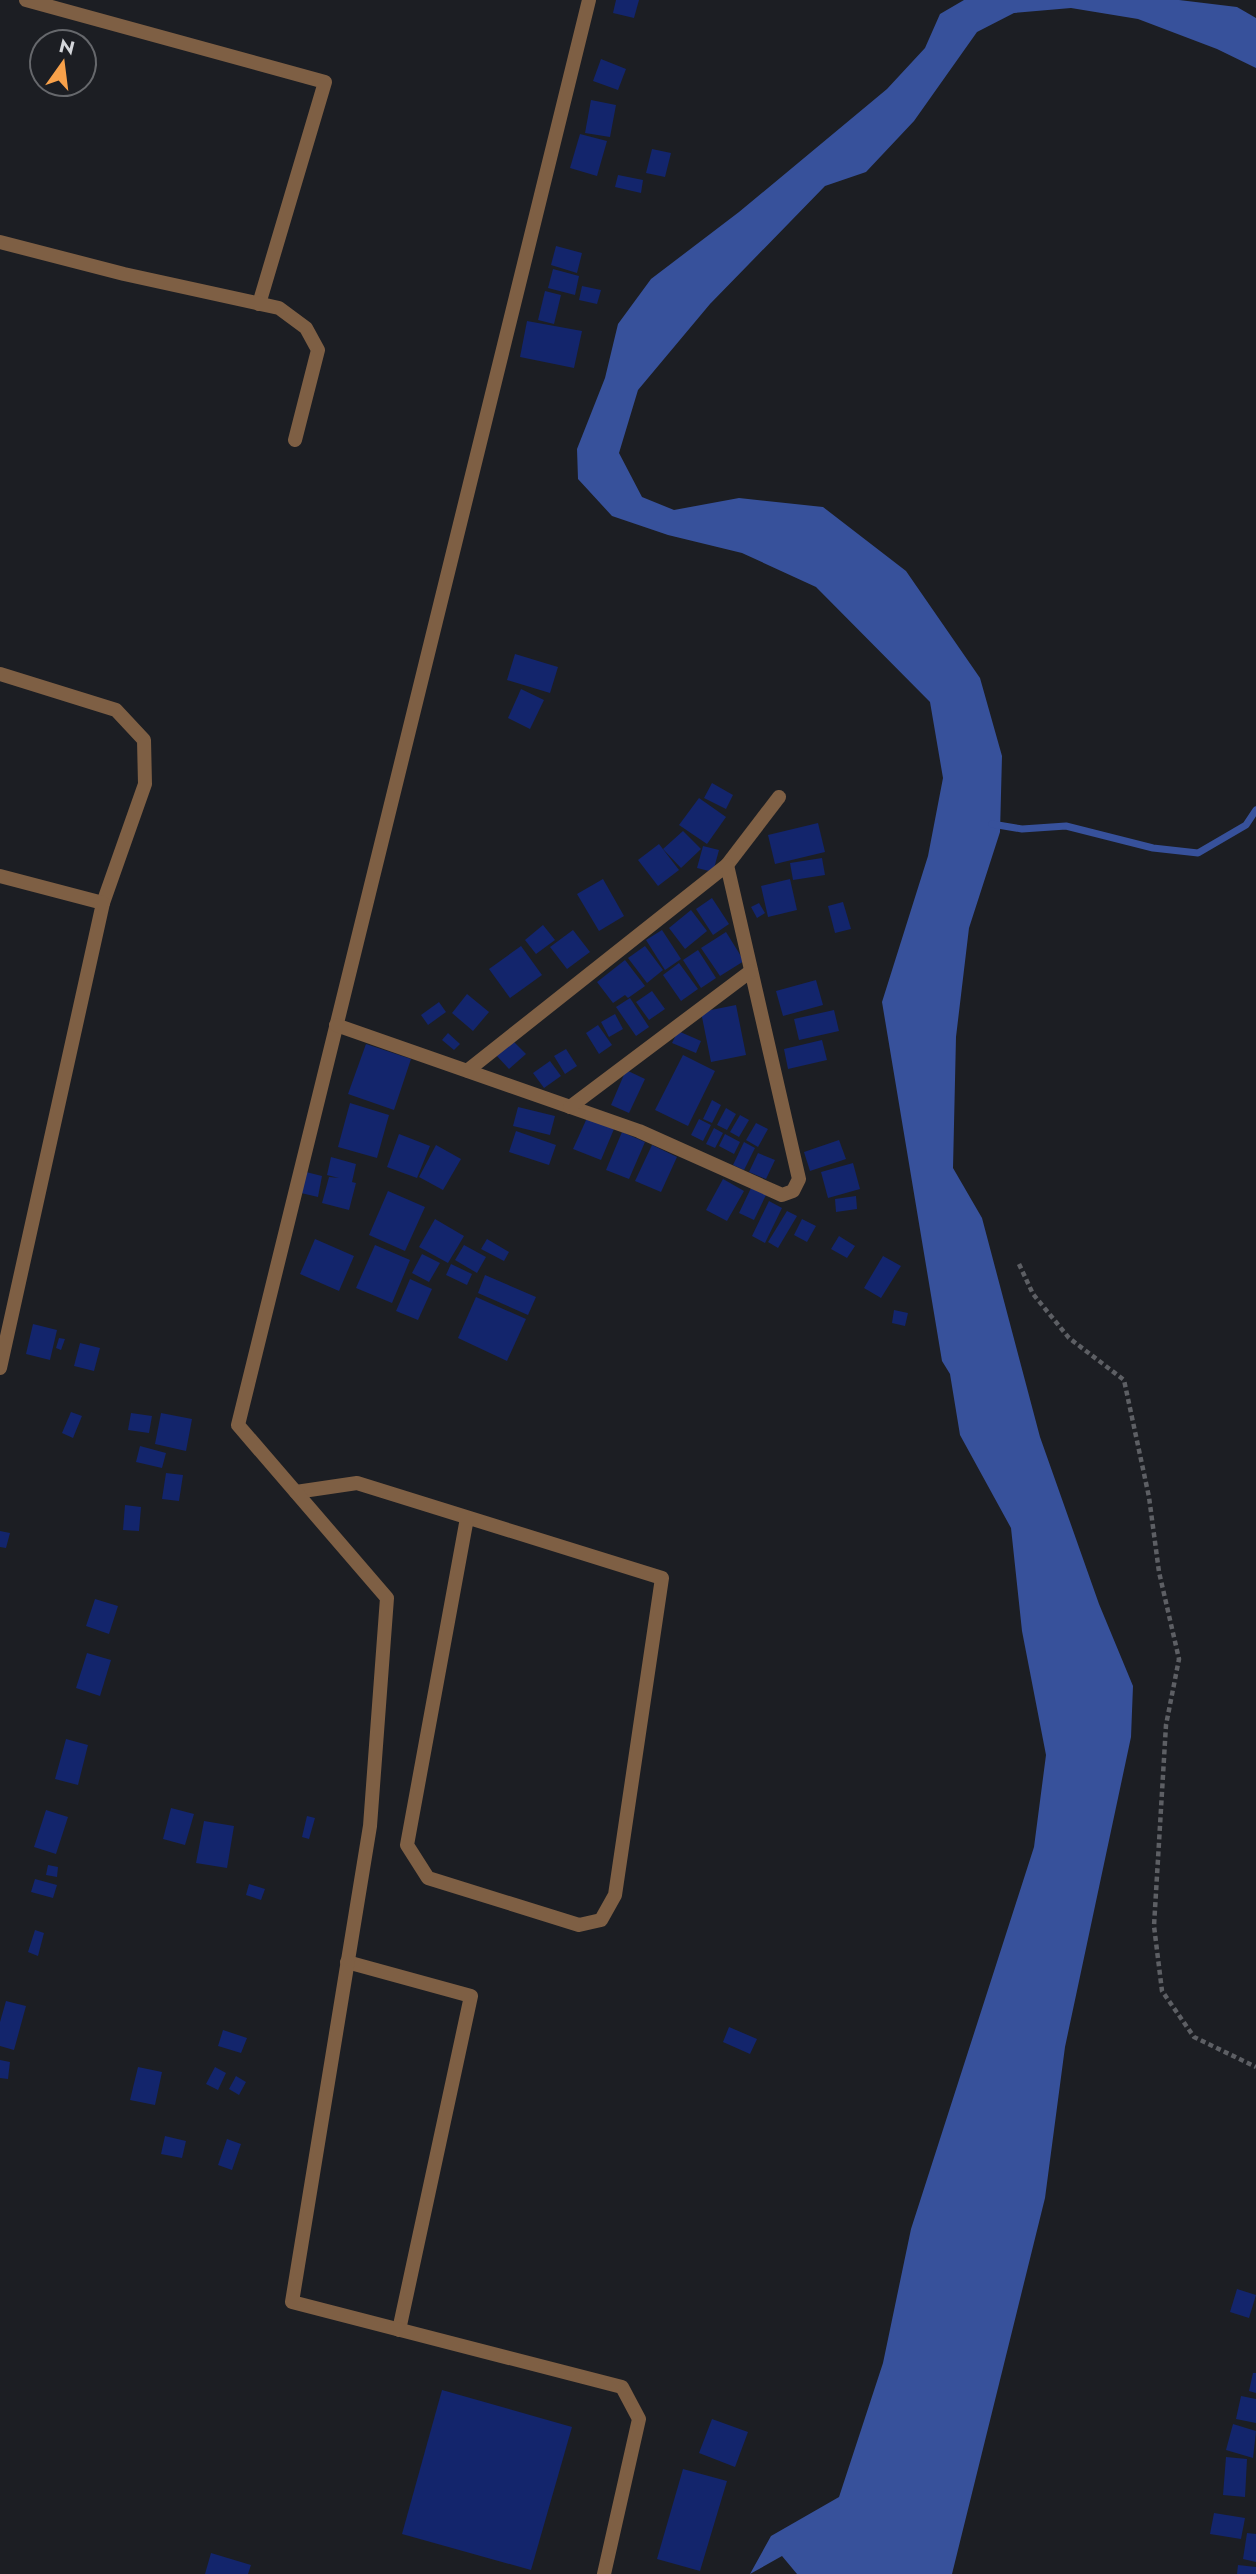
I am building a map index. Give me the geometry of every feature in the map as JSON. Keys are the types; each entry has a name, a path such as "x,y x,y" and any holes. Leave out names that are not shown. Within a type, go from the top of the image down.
{"street":[{"path":"26,0 325,82 258,304"},
{"path":"589,0 238,1424 387,1598 370,1826 292,2302 622,2387 639,2419 604,2574"},
{"path":"0,242 124,274 279,308 306,328 318,351 295,440"},
{"path":"0,674 116,710 144,740 145,784 103,903 0,1368"},
{"path":"467,1071 727,864 779,797"},
{"path":"336,1025 639,1131 782,1195 793,1191 799,1180 727,864"},
{"path":"0,876 103,903"},
{"path":"570,1107 751,971"},
{"path":"296,1492 357,1483 662,1578 615,1895 601,1920 579,1925 428,1878 407,1846 467,1518"},
{"path":"347,1962 471,1996 399,2330"}],"path":[{"path":"1019,1264 1033,1294 1069,1338 1124,1380 1149,1497 1159,1572 1179,1659 1166,1725 1154,1926 1162,1991 1194,2037 1256,2067"}],"water":[{"path":"964,0 1179,0 1237,7 1256,18 1256,68 1217,49 1138,19 1071,8 1014,13 977,32 914,121 866,172 825,186 710,304 638,390 619,453 642,497 674,510 739,498 823,507 906,571 980,678 1002,756 1000,832 969,928 956,1037 953,1168 982,1218 1040,1437 1099,1604 1133,1686 1131,1737 1065,2047 1045,2198 952,2574 797,2574 782,2556 750,2574 771,2536 839,2497 883,2363 911,2229 1034,1847 1046,1755 1022,1631 1011,1528 960,1435 950,1374 942,1361 882,1002 928,856 943,778 930,702 816,587 742,553 668,535 612,516 578,479 577,449 605,378 618,324 651,279 739,212 887,89 925,48 940,14"}],"building":[{"path":"616,0 639,0 634,18 613,13"},
{"path":"601,59 626,69 618,90 593,81"},
{"path":"591,100 616,105 610,137 585,133"},
{"path":"580,134 607,141 597,176 570,168"},
{"path":"652,149 671,153 665,177 646,173"},
{"path":"618,175 643,180 641,193 615,187"},
{"path":"556,246 582,253 577,273 551,265"},
{"path":"553,269 579,276 575,295 548,288"},
{"path":"582,286 601,290 597,304 579,300"},
{"path":"545,291 561,295 554,324 538,320"},
{"path":"527,321 582,331 574,368 520,357"},
{"path":"515,654 558,667 550,693 507,680"},
{"path":"521,689 544,700 530,729 508,718"},
{"path":"712,783 733,795 726,809 704,798"},
{"path":"699,798 726,817 707,844 679,825"},
{"path":"818,823 825,852 775,864 768,835"},
{"path":"683,831 701,849 681,868 663,849"},
{"path":"659,844 679,870 658,886 638,860"},
{"path":"703,846 719,850 713,872 697,868"},
{"path":"822,858 825,875 793,880 790,863"},
{"path":"603,879 624,916 599,931 577,894"},
{"path":"790,879 797,910 768,917 761,886"},
{"path":"712,898 729,924 713,935 696,909"},
{"path":"843,902 851,929 835,933 828,906"},
{"path":"759,903 765,913 757,918 751,907"},
{"path":"691,910 707,931 685,949 669,928"},
{"path":"543,925 555,940 536,954 525,940"},
{"path":"573,930 590,952 567,969 550,947"},
{"path":"662,930 681,959 665,970 646,940"},
{"path":"726,932 744,961 720,976 701,948"},
{"path":"521,946 542,975 510,998 489,969"},
{"path":"645,946 663,970 647,983 628,958"},
{"path":"698,950 716,978 701,988 683,960"},
{"path":"625,960 645,986 628,998 625,995 613,1003 597,982"},
{"path":"679,963 698,989 681,1001 663,975"},
{"path":"816,980 823,1005 783,1016 776,991"},
{"path":"652,991 665,1009 649,1020 636,1002"},
{"path":"467,994 489,1012 473,1031 452,1013"},
{"path":"630,998 649,1027 636,1036 616,1007"},
{"path":"439,1002 446,1012 428,1025 421,1015"},
{"path":"736,1005 746,1055 711,1062 701,1012"},
{"path":"834,1010 839,1031 799,1040 794,1019"},
{"path":"615,1014 623,1029 609,1037 601,1022"},
{"path":"598,1025 612,1045 599,1054 586,1033"},
{"path":"678,1031 701,1041 696,1053 672,1043"},
{"path":"448,1033 460,1044 454,1050 442,1040"},
{"path":"512,1040 526,1054 509,1069 496,1055"},
{"path":"822,1040 827,1060 788,1069 784,1049"},
{"path":"366,1044 411,1059 394,1110 348,1094"},
{"path":"566,1049 577,1066 565,1074 554,1056"},
{"path":"683,1055 715,1071 688,1126 655,1110"},
{"path":"550,1061 561,1076 544,1088 533,1073"},
{"path":"626,1070 645,1079 629,1113 611,1105"},
{"path":"712,1100 721,1105 712,1123 703,1119"},
{"path":"350,1103 389,1115 377,1158 338,1147"},
{"path":"518,1107 555,1116 550,1135 513,1126"},
{"path":"726,1108 736,1114 727,1130 717,1125"},
{"path":"740,1115 749,1120 739,1137 730,1132"},
{"path":"587,1118 614,1129 601,1160 573,1149"},
{"path":"699,1119 711,1125 703,1141 691,1135"},
{"path":"756,1123 768,1129 758,1147 746,1140"},
{"path":"714,1128 723,1133 715,1148 706,1144"},
{"path":"516,1131 556,1145 549,1165 509,1152"},
{"path":"622,1132 645,1142 629,1179 606,1170"},
{"path":"399,1134 430,1146 417,1178 387,1167"},
{"path":"725,1134 740,1142 734,1154 719,1146"},
{"path":"839,1140 846,1159 810,1171 804,1152"},
{"path":"744,1142 755,1148 744,1170 733,1165"},
{"path":"436,1145 461,1159 443,1190 419,1177"},
{"path":"652,1145 677,1157 661,1192 635,1181"},
{"path":"758,1153 775,1160 766,1179 749,1172"},
{"path":"331,1157 356,1164 352,1182 356,1183 349,1210 322,1203 329,1177 339,1178 327,1175"},
{"path":"853,1163 860,1189 828,1198 821,1172"},
{"path":"306,1172 322,1176 318,1197 301,1193"},
{"path":"723,1179 744,1191 727,1221 706,1210"},
{"path":"751,1188 766,1195 754,1220 739,1213"},
{"path":"388,1191 425,1207 405,1251 369,1235"},
{"path":"856,1196 857,1209 836,1212 835,1199"},
{"path":"769,1201 782,1208 765,1243 752,1236"},
{"path":"787,1211 797,1216 778,1248 768,1242"},
{"path":"435,1219 464,1236 448,1263 419,1247"},
{"path":"802,1219 816,1226 807,1242 794,1235"},
{"path":"839,1236 855,1246 847,1258 831,1249"},
{"path":"315,1239 354,1256 339,1291 300,1274"},
{"path":"487,1239 509,1252 504,1261 481,1249"},
{"path":"375,1245 410,1260 392,1303 356,1288"},
{"path":"464,1245 486,1257 477,1273 455,1260"},
{"path":"422,1254 440,1263 429,1282 412,1273"},
{"path":"883,1256 901,1266 881,1298 864,1288"},
{"path":"451,1264 472,1274 467,1285 446,1275"},
{"path":"485,1275 536,1297 528,1315 478,1293"},
{"path":"410,1279 432,1289 418,1320 396,1311"},
{"path":"476,1297 526,1319 507,1361 458,1338"},
{"path":"894,1310 908,1313 905,1326 892,1323"},
{"path":"33,1324 57,1330 50,1360 26,1354"},
{"path":"59,1338 65,1339 61,1350 56,1348"},
{"path":"80,1343 100,1348 94,1371 74,1366"},
{"path":"71,1412 82,1416 73,1438 62,1433"},
{"path":"131,1413 152,1416 149,1433 128,1430"},
{"path":"161,1413 192,1419 186,1451 155,1444"},
{"path":"140,1446 166,1453 162,1468 136,1462"},
{"path":"166,1473 183,1475 179,1501 162,1499"},
{"path":"125,1505 141,1507 139,1531 123,1530"},
{"path":"0,1531 10,1533 6,1548 0,1547"},
{"path":"95,1599 118,1606 109,1634 86,1626"},
{"path":"87,1653 111,1660 100,1696 76,1688"},
{"path":"66,1739 88,1745 78,1785 55,1779"},
{"path":"171,1808 194,1814 185,1845 163,1839"},
{"path":"46,1810 68,1817 56,1854 34,1847"},
{"path":"307,1816 315,1818 309,1839 302,1837"},
{"path":"204,1821 234,1826 227,1868 196,1863"},
{"path":"48,1865 58,1867 57,1877 46,1875"},
{"path":"35,1879 57,1885 53,1898 31,1892"},
{"path":"249,1884 265,1889 261,1900 246,1895"},
{"path":"35,1930 44,1933 38,1956 28,1952"},
{"path":"6,2001 26,2006 14,2050 0,2046 0,2022"},
{"path":"729,2027 757,2039 750,2054 723,2042"},
{"path":"223,2030 247,2038 241,2053 218,2046"},
{"path":"0,2060 10,2062 8,2079 0,2078"},
{"path":"138,2067 162,2072 155,2105 130,2100"},
{"path":"215,2067 226,2073 218,2090 206,2084"},
{"path":"236,2076 246,2082 239,2095 229,2089"},
{"path":"165,2136 186,2141 182,2158 161,2154"},
{"path":"227,2139 241,2144 232,2170 218,2165"},
{"path":"1237,2289 1256,2295 1249,2318 1230,2312"},
{"path":"1253,2373 1256,2373 1256,2393 1249,2391"},
{"path":"442,2390 572,2427 531,2570 402,2534"},
{"path":"1241,2396 1256,2399 1256,2423 1236,2419"},
{"path":"712,2419 748,2432 735,2467 699,2453"},
{"path":"1233,2424 1256,2431 1253,2458 1226,2450"},
{"path":"1226,2457 1247,2459 1245,2497 1223,2495"},
{"path":"683,2469 727,2481 700,2571 657,2559"},
{"path":"1214,2513 1245,2518 1241,2539 1210,2534"},
{"path":"1247,2533 1256,2534 1256,2562 1243,2559"},
{"path":"211,2553 251,2565 248,2574 205,2574"},
{"path":"1238,2565 1256,2567 1256,2574 1237,2574"}],"waterway":[{"path":"992,824 1022,829 1066,826 1153,848 1198,853 1246,825 1256,810"}]}
